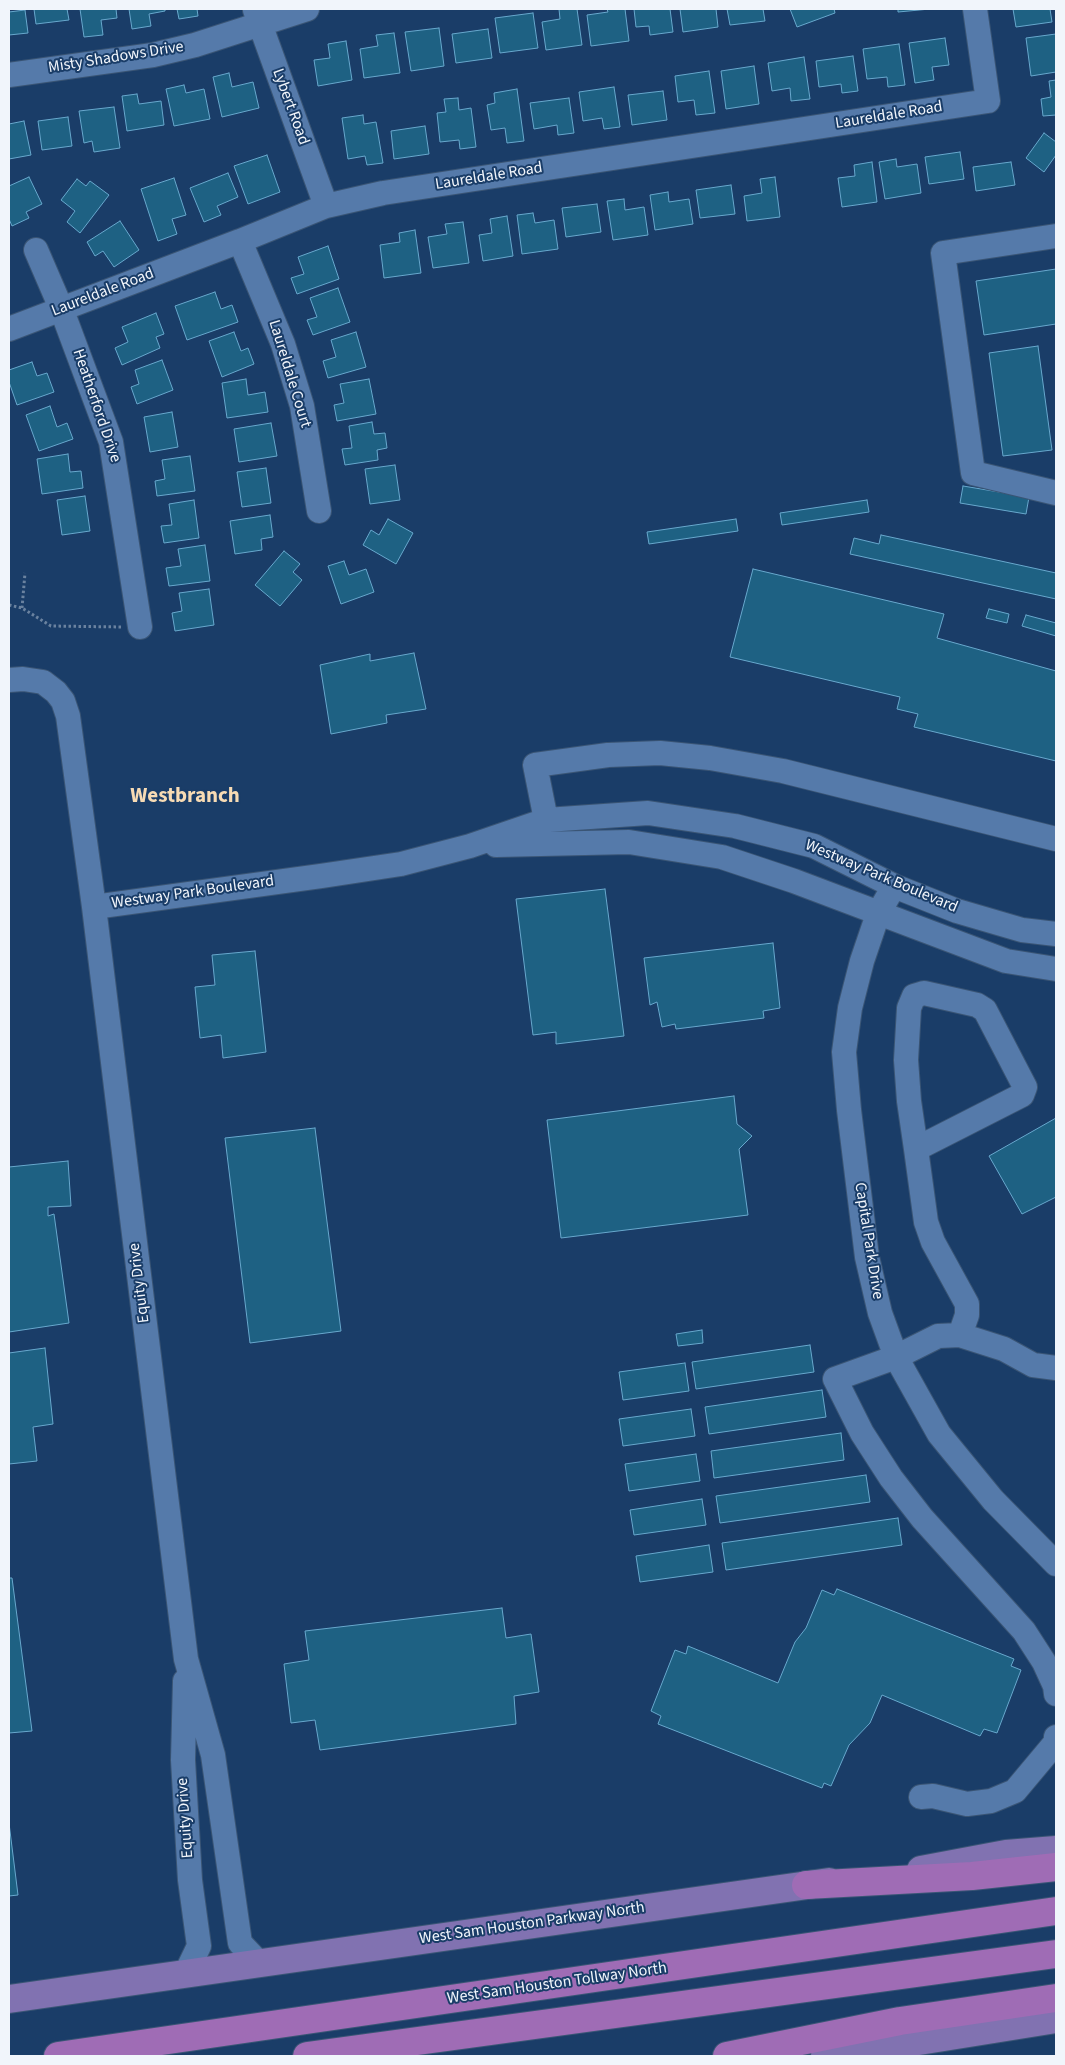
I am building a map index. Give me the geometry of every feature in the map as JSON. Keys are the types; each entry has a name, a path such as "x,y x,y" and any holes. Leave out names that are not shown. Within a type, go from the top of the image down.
{"highway":[{"path":"806,1885 972,1876 1056,1867"},
{"name":"West Sam Houston Tollway North","path":"58,2056 1056,1911"},
{"path":"307,2056 1056,1954"},
{"path":"726,2056 900,2021 1056,1998"}],"main road":[{"name":"West Sam Houston Parkway North","path":"9,1999 923,1869 1006,1854 1056,1850"},
{"path":"825,2056 1056,2020"}],"street":[{"name":"Misty Shadows Drive","path":"9,75 153,56 195,45 257,16 308,9"},
{"name":"Laureldale Road","path":"9,329 240,241 326,206 383,193 988,101 975,9"},
{"name":"Lybert Road","path":"257,16 326,206"},
{"path":"1056,236 943,253 973,474 1056,494"},
{"name":"Laureldale Court","path":"240,241 283,344 302,406 319,512"},
{"name":"Heatherford Drive","path":"36,250 61,308 111,442 117,468 140,628"},
{"name":"Westway Park Boulevard","path":"9,680 23,679 43,682 56,692 63,701 68,716 94,906 401,864 470,846 546,820 648,813 735,826 814,846 894,886 957,911 1022,930 1056,934"},
{"path":"546,820 535,765 608,756 660,753 710,758 783,772 1056,839"},
{"name":"Westway Park Boulevard","path":"470,846 629,842 722,857 794,881 1006,961 1056,969"},
{"name":"Capital Park Drive","path":"894,886 878,914 862,961 850,1008 844,1052 867,1257 880,1313 896,1357 940,1434 993,1500 1050,1558 1056,1576"},
{"name":"Equity Drive","path":"94,906 186,1660 212,1754 240,1943 260,1963"},
{"path":"916,1149 1022,1095 1025,1087 985,1010 977,1005 924,993 914,996 909,1008 906,1060 916,1149 929,1228 933,1242 967,1304 967,1315 960,1335"},
{"path":"1056,1368 1033,1366 1004,1349 960,1335 938,1336 896,1357 836,1379 862,1433 891,1478 922,1518 1024,1631 1044,1662 1055,1686 1056,1694"},
{"name":"Equity Drive","path":"186,1660 182,1760 190,1880 198,1946 186,1973"},
{"path":"922,1797 933,1796 967,1804 991,1801 1015,1791 1056,1742 1056,1737"}],"path":[{"path":"22,608 25,573"},
{"path":"9,605 22,608 51,626 140,628"}],"building":[{"path":"34,9 67,9 69,20 36,24"},
{"path":"80,9 116,9 117,18 101,20 103,35 84,37"},
{"path":"129,9 165,9 165,11 149,14 151,26 132,29"},
{"path":"177,9 197,9 198,16 179,19"},
{"path":"559,9 577,9 582,45 546,50 542,22 560,19"},
{"path":"607,9 625,9 629,41 591,46 587,15 608,12"},
{"path":"634,9 670,9 673,32 650,35 649,26 636,27"},
{"path":"680,9 716,9 718,27 683,32"},
{"path":"727,9 763,9 765,21 730,25"},
{"path":"790,9 834,9 835,13 797,27"},
{"path":"898,9 930,9 898,12"},
{"path":"1013,9 1050,9 1052,22 1016,27"},
{"path":"25,10 28,33 9,35 9,12"},
{"path":"533,13 538,48 500,53 495,18"},
{"path":"439,28 444,66 411,71 405,32"},
{"path":"488,29 492,58 456,63 452,34"},
{"path":"394,33 400,73 364,78 360,49 378,46 376,35"},
{"path":"1056,34 1056,72 1031,76 1026,38"},
{"path":"945,38 949,65 932,67 934,80 915,83 909,43"},
{"path":"346,41 352,80 318,86 314,60 330,58 328,44"},
{"path":"899,44 905,85 888,87 887,77 867,79 863,49"},
{"path":"853,56 858,91 842,93 841,84 819,87 816,61"},
{"path":"804,57 810,99 791,101 790,88 772,91 768,63"},
{"path":"754,66 759,104 726,109 721,71"},
{"path":"709,71 715,113 696,115 694,100 678,102 675,76"},
{"path":"229,73 232,87 253,82 259,108 222,117 213,77"},
{"path":"1056,80 1056,115 1043,116 1041,99 1051,97 1049,81"},
{"path":"184,85 186,93 204,89 210,119 174,126 166,89"},
{"path":"614,87 620,127 604,129 602,118 583,121 579,92"},
{"path":"517,89 524,141 507,143 505,128 491,130 487,105 495,103 494,93"},
{"path":"663,91 667,120 632,125 628,95"},
{"path":"137,94 139,104 161,101 164,125 127,131 122,96"},
{"path":"458,98 459,110 471,108 476,147 460,149 459,140 440,142 437,113 446,112 444,99"},
{"path":"569,98 574,133 558,135 557,125 534,129 530,103"},
{"path":"114,107 120,148 94,152 92,141 84,143 79,111"},
{"path":"363,115 364,124 376,122 383,163 367,165 365,156 348,159 342,118"},
{"path":"68,117 72,146 42,150 38,121"},
{"path":"24,121 31,155 9,159 9,124"},
{"path":"425,126 429,154 394,159 391,131"},
{"path":"1044,133 1056,142 1056,155 1044,172 1026,158"},
{"path":"960,152 964,179 929,184 925,157"},
{"path":"267,155 280,192 248,204 234,166"},
{"path":"896,159 897,167 917,164 921,193 885,199 879,162"},
{"path":"872,162 877,202 842,207 838,178 855,176 854,165"},
{"path":"1011,162 1015,185 976,191 973,167"},
{"path":"228,173 238,197 217,206 221,215 204,222 190,188"},
{"path":"29,177 42,204 26,212 29,218 12,226 9,219 9,186"},
{"path":"775,177 780,217 747,221 744,196 762,193 760,179"},
{"path":"174,178 186,215 172,219 177,234 158,241 141,189"},
{"path":"77,179 86,186 90,181 109,195 80,233 67,222 75,211 61,200"},
{"path":"731,185 735,214 700,218 696,190"},
{"path":"668,192 669,202 689,199 693,224 655,230 650,195"},
{"path":"624,199 625,210 644,207 648,235 613,240 607,201"},
{"path":"597,204 601,232 566,237 562,208"},
{"path":"533,213 535,223 554,220 558,249 522,254 517,215"},
{"path":"507,216 513,256 483,261 479,235 492,233 490,219"},
{"path":"120,221 139,250 114,267 103,251 95,256 87,242"},
{"path":"463,222 469,263 433,268 428,237 447,234 445,224"},
{"path":"415,230 421,273 384,278 380,245 400,242 399,233"},
{"path":"328,246 339,279 297,294 291,278 304,274 298,257"},
{"path":"1056,269 1056,324 984,335 976,281"},
{"path":"338,288 350,322 313,335 307,320 317,317 310,298"},
{"path":"215,292 221,309 232,305 238,322 187,340 175,306"},
{"path":"156,313 164,334 156,337 160,348 122,365 115,348 128,342 122,327"},
{"path":"234,332 241,351 248,348 254,364 222,377 209,341"},
{"path":"356,332 366,367 328,378 323,361 336,357 331,340"},
{"path":"1038,346 1052,450 1003,456 989,353"},
{"path":"162,360 173,390 137,404 131,387 139,384 135,370"},
{"path":"32,362 37,376 47,373 54,392 17,405 9,382 9,370"},
{"path":"246,379 248,395 265,392 268,412 227,418 222,383"},
{"path":"369,379 376,414 337,421 334,405 344,403 340,384"},
{"path":"50,406 57,427 67,423 73,439 39,451 26,415"},
{"path":"172,412 178,447 150,452 144,417"},
{"path":"372,422 374,434 385,433 387,448 377,450 378,460 345,465 342,449 352,448 349,426"},
{"path":"271,423 277,456 239,462 234,429"},
{"path":"68,454 70,472 81,471 83,488 42,494 37,459"},
{"path":"190,456 195,491 157,496 155,481 165,479 162,460"},
{"path":"395,465 400,500 370,504 365,469"},
{"path":"266,468 271,503 242,507 237,472"},
{"path":"963,486 1029,497 1026,514 960,503"},
{"path":"85,496 90,531 62,535 57,500"},
{"path":"194,500 199,538 164,543 161,526 172,525 169,504"},
{"path":"867,500 869,512 782,525 780,513"},
{"path":"270,515 273,537 261,539 262,550 235,554 230,521"},
{"path":"388,519 413,533 396,564 363,545 371,530 379,535"},
{"path":"736,519 738,531 649,544 647,532"},
{"path":"881,535 1056,573 1056,599 850,554 854,538 879,544"},
{"path":"205,545 210,581 169,586 166,568 181,566 178,549"},
{"path":"284,551 300,564 293,572 302,580 280,606 255,585"},
{"path":"344,561 349,575 366,569 374,592 341,604 328,566"},
{"path":"753,569 944,614 937,638 1056,671 1056,761 914,727 918,714 897,709 900,697 730,657"},
{"path":"209,589 214,625 175,631 172,613 182,611 179,593"},
{"path":"989,609 1009,614 1007,623 986,618"},
{"path":"1026,615 1056,623 1056,636 1022,626"},
{"path":"414,653 426,709 386,715 387,723 331,734 320,665 370,654 370,661"},
{"path":"605,889 624,1036 556,1044 556,1032 533,1035 516,899"},
{"path":"773,943 780,1008 763,1011 764,1018 676,1029 675,1024 662,1027 657,1002 650,1005 644,958"},
{"path":"255,951 266,1052 223,1058 221,1035 200,1038 195,987 215,985 212,955"},
{"path":"734,1096 737,1124 752,1136 739,1149 748,1215 561,1238 547,1120"},
{"path":"1056,1118 1056,1197 1022,1214 989,1156"},
{"path":"315,1128 341,1331 250,1343 225,1138"},
{"path":"68,1161 71,1206 48,1207 48,1216 54,1214 69,1323 9,1332 9,1167"},
{"path":"702,1330 703,1343 678,1346 676,1334"},
{"path":"810,1345 814,1372 696,1389 692,1362"},
{"path":"45,1348 53,1424 33,1427 37,1461 9,1464 9,1353"},
{"path":"685,1363 689,1391 623,1400 619,1372"},
{"path":"822,1390 826,1417 709,1434 705,1407"},
{"path":"691,1409 695,1436 623,1446 619,1419"},
{"path":"841,1433 844,1460 714,1478 711,1451"},
{"path":"696,1454 700,1481 629,1491 625,1464"},
{"path":"866,1475 870,1502 720,1523 716,1496"},
{"path":"702,1499 706,1525 634,1535 630,1510"},
{"path":"898,1518 902,1545 726,1570 722,1543"},
{"path":"709,1545 713,1572 640,1582 636,1556"},
{"path":"9,1578 12,1578 32,1731 9,1733"},
{"path":"837,1589 1014,1659 1011,1666 1021,1670 997,1733 984,1729 980,1736 882,1695 870,1723 849,1745 831,1786 824,1783 822,1788 658,1724 661,1716 651,1711 675,1650 686,1654 688,1646 778,1683 795,1642 806,1628 822,1590 834,1595"},
{"path":"502,1608 506,1638 531,1634 539,1692 514,1696 516,1724 320,1750 315,1720 291,1723 284,1664 309,1660 305,1631"},
{"path":"9,1823 18,1895 9,1896"}],"district":[{"name":"Westbranch","path":"185,797"}]}
